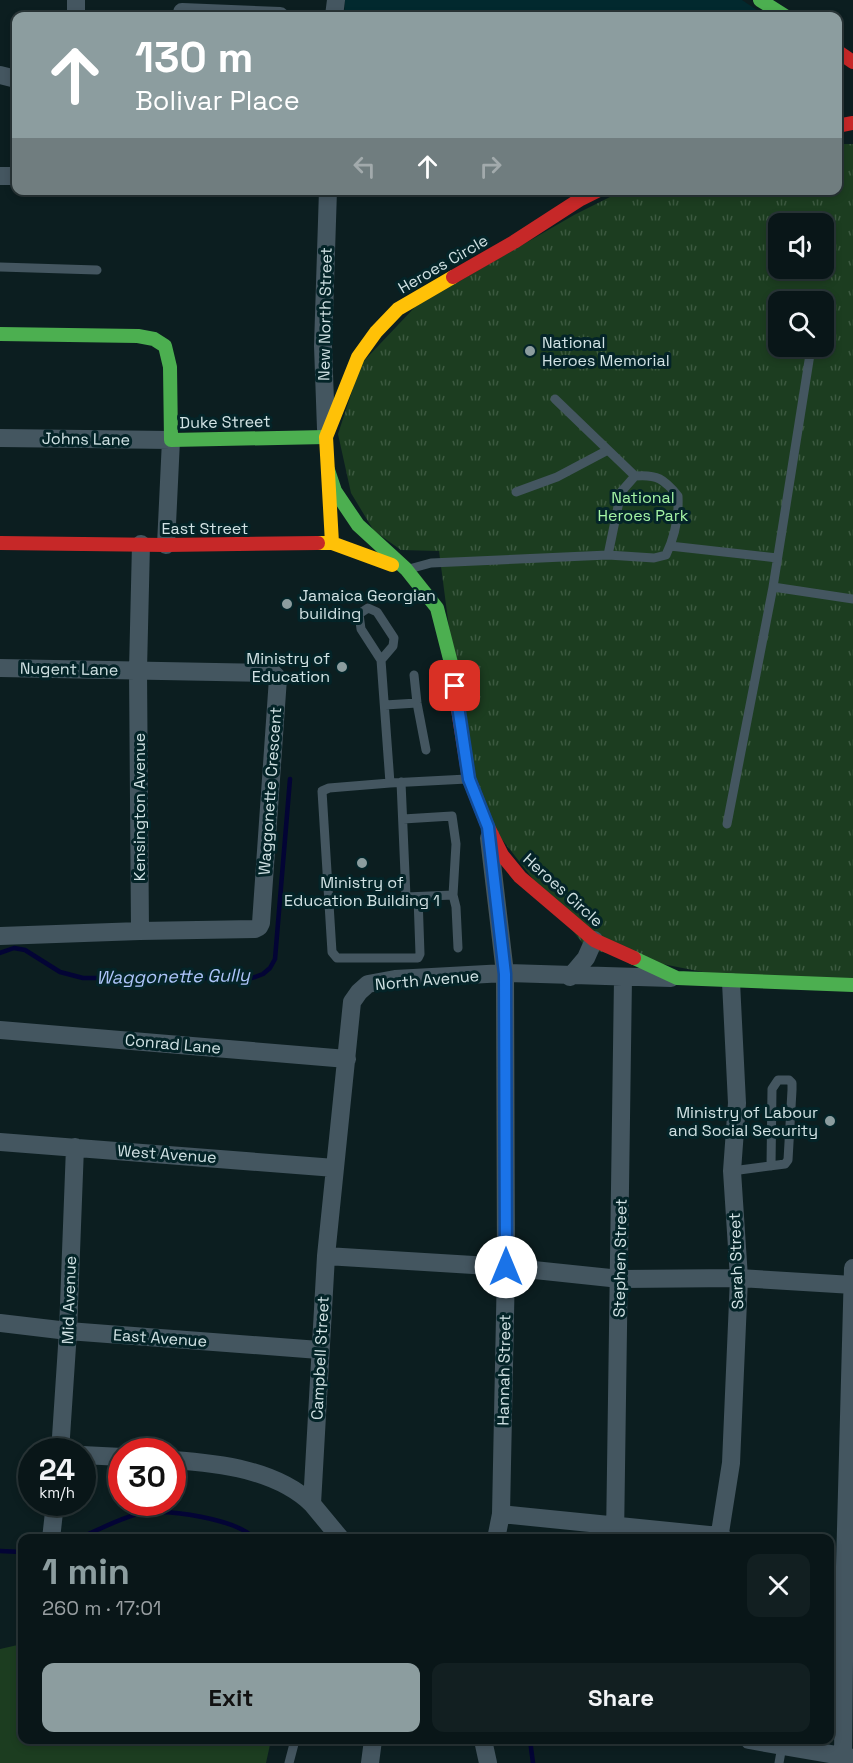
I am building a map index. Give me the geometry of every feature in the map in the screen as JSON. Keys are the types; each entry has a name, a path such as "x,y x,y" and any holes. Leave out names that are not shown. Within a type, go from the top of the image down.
{"main road":[{"path":"760,0 779,12"},
{"name":"Heroes Circle","path":"332,543 326,437 358,357 376,332 398,309 514,242 589,195"},
{"name":"Duke Street","path":"0,334 138,336 154,339 165,346 170,367 171,440 326,437"},
{"name":"Heroes Circle","path":"328,470 335,490 358,525 403,567 437,608 451,663 469,779 502,855 520,877 594,940 677,978 731,982 853,985"},
{"name":"East Street","path":"0,543 166,545 332,543 403,567"}],"street":[{"path":"182,10 215,12"},
{"name":"New North Street","path":"326,437 323,346 328,195"},
{"name":"Johns Lane","path":"0,438 171,440"},
{"path":"166,545 171,440"},
{"name":"Kensington Avenue","path":"140,931 138,670 141,544"},
{"name":"Nugent Lane","path":"0,668 138,670"},
{"name":"Waggonette Crescent","path":"138,670 273,673 278,678 259,927 255,929 140,931"},
{"name":"Hannah Street","path":"488,827 505,974 506,1267 501,1514 497,1534"},
{"path":"496,894 499,885 506,879 520,877"},
{"path":"0,936 140,931"},
{"path":"570,977 586,958 594,940"},
{"name":"North Avenue","path":"334,1168 352,1002 368,984 380,980 505,974 677,978"},
{"name":"Stephen Street","path":"615,1533 623,978"},
{"name":"Sarah Street","path":"722,1534 731,1463 739,1278 732,1171 737,1103 731,982"},
{"name":"Conrad Lane","path":"0,1030 347,1059"},
{"name":"West Avenue","path":"0,1142 334,1168"},
{"name":"Mid Avenue","path":"61,1438 68,1330 75,1147"},
{"name":"Campbell Street","path":"312,1504 319,1350 334,1168"},
{"path":"326,1256 506,1267 620,1279 739,1278 853,1285"},
{"path":"757,1744 780,1754 848,1757 842,1565 853,1268"},
{"name":"East Avenue","path":"0,1323 319,1350"},
{"path":"186,1461 260,1475 280,1482 312,1504 337,1534"},
{"path":"501,1514 615,1533 636,1534"},
{"path":"52,1534 54,1516"},
{"path":"370,1763 372,1744"},
{"path":"484,1744 488,1763"}],"lane":[{"path":"0,267 97,270"},
{"path":"727,824 772,587 810,357"},
{"path":"555,399 635,476"},
{"path":"516,492 557,477 608,450"},
{"path":"403,567 431,563 608,555 654,558 666,555 678,512 678,496 667,483 651,475 635,476 621,492 608,555"},
{"path":"670,546 777,558"},
{"path":"772,587 853,599"},
{"path":"381,660 393,646 394,638 377,612 368,608 359,614 361,629 381,660 390,783"},
{"path":"414,675 426,750"},
{"path":"385,705 417,703"},
{"path":"418,897 420,954 418,958 338,958 332,952 326,886 322,791 328,788 469,779"},
{"path":"402,782 406,897 453,895"},
{"path":"403,819 452,816 456,844 453,895 456,907 458,948"},
{"path":"732,1171 771,1166 785,1164 790,1155 792,1083 789,1080 778,1080 772,1089 771,1166"},
{"path":"289,1763 294,1744"}],"shaded area":[{"path":"345,0 742,0 760,12 344,12"}],"green space":[{"name":"National Heroes Park","path":"842,144 853,144 853,984 733,978 587,949 494,829 465,750 439,551 401,550 374,531 351,493 338,434 361,364 415,307 574,215 614,195 842,195"},
{"path":"18,1645 18,1744 270,1744 266,1763 0,1763 0,1649"}],"waterway":[{"name":"Waggonette Gully","path":"0,953 14,948 25,950 60,972 83,978 252,978 263,974 275,959 290,779"},
{"path":"89,1534 128,1517 155,1512 202,1517 234,1526 249,1534"},
{"path":"0,1551 18,1552"},
{"path":"531,1744 533,1763"}],"traffic: fast":[{"path":"760,0 779,12"},
{"path":"0,334 138,336 154,339 165,346 170,367 171,440 326,437"},
{"path":"328,470 335,491 358,525 406,569 437,608 451,663 458,710"},
{"path":"634,958 677,978 853,985"}],"traffic: slow":[{"path":"332,543 326,437 358,357 376,332 398,309 453,277"},
{"path":"318,543 332,543 392,565"}],"traffic: jam":[{"path":"842,54 853,62"},
{"path":"842,125 853,123"},
{"path":"453,277 589,195"},
{"path":"0,543 166,545 318,543"},
{"path":"458,710 469,779 502,855 520,877 594,940 634,958"}],"place":[{"name":"National Heroes Memorial","path":"530,351"},
{"name":"Jamaica Georgian building","path":"287,604"},
{"name":"Ministry of Education","path":"342,667"},
{"name":"Ministry of Education Building 1","path":"362,863"},
{"name":"Ministry of Labour and Social Security","path":"830,1121"}],"route":[{"path":"455,686 469,779 488,827 505,974 506,1267"}]}
